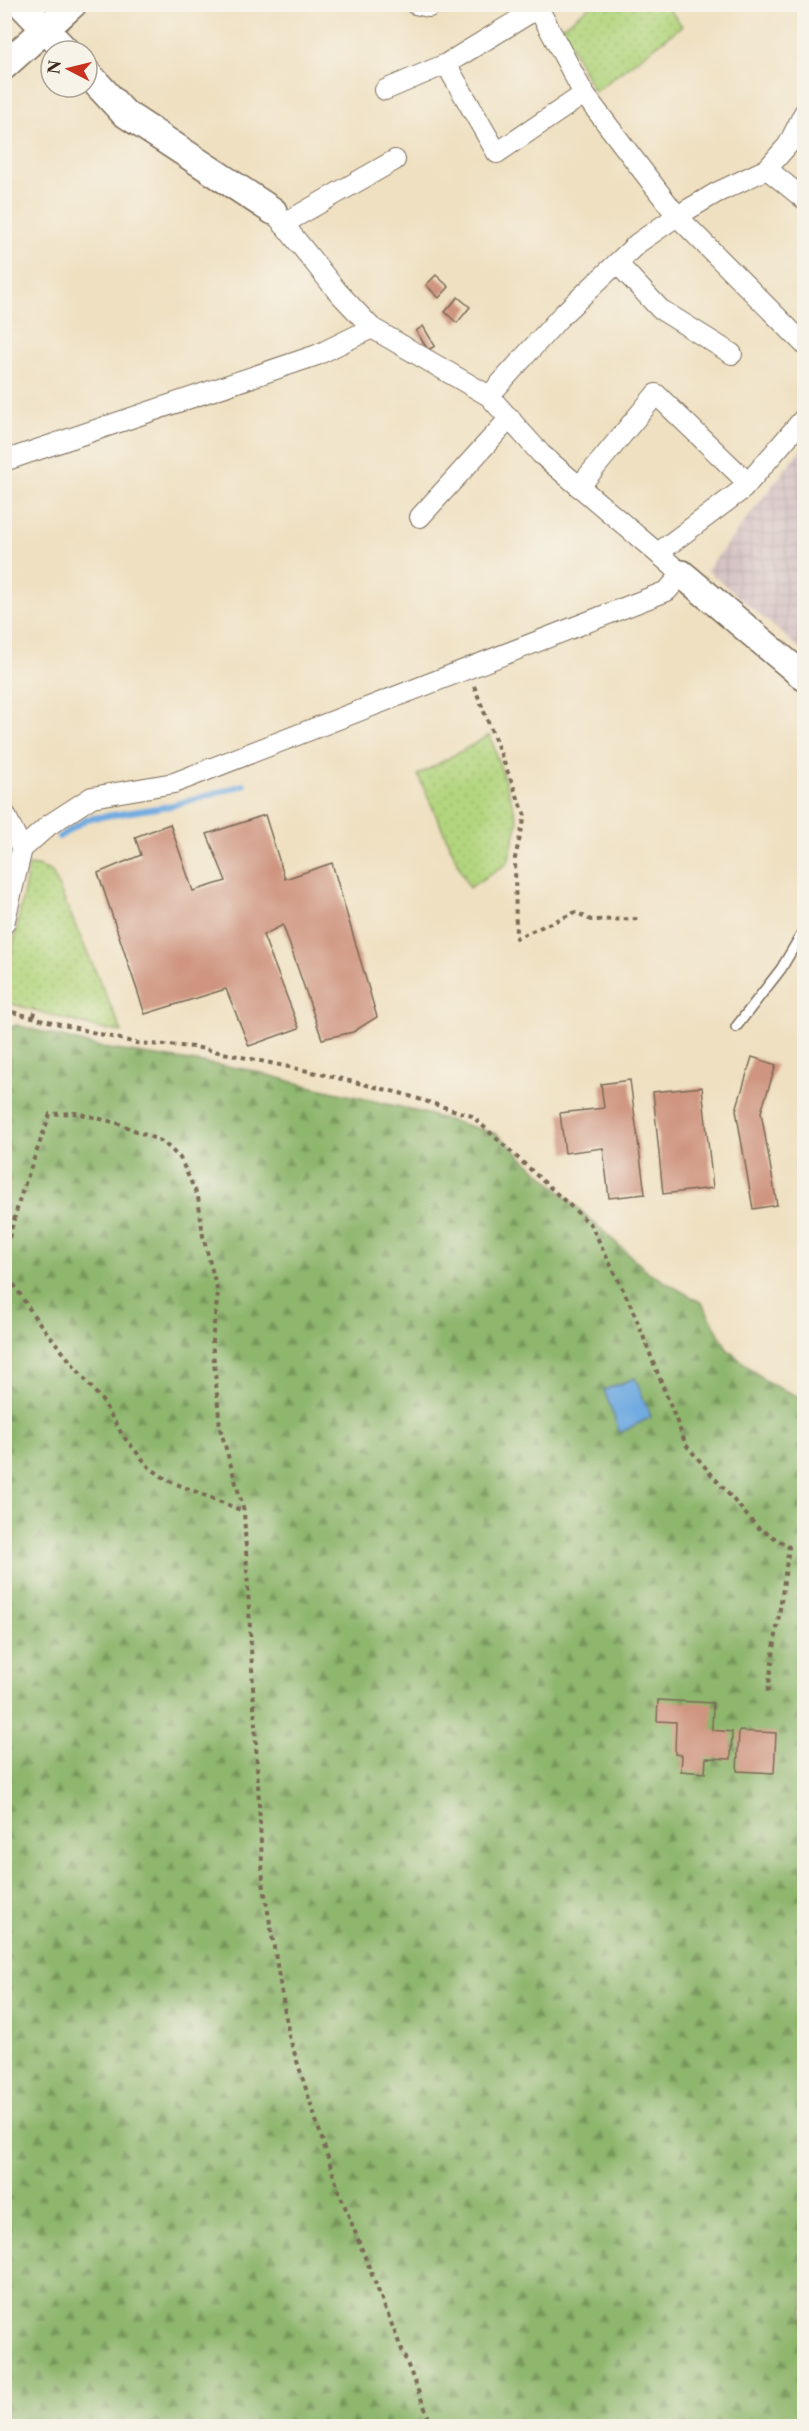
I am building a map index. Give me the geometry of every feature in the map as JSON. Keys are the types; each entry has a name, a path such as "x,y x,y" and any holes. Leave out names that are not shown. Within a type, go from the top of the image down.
{"street":[{"path":"21,4 55,39"},
{"path":"4,66 74,4"},
{"path":"415,4 429,7 433,4"},
{"path":"385,90 446,64 537,6 584,94 677,216 804,344"},
{"path":"446,64 497,153 584,94"},
{"path":"99,86 124,113 278,218 337,291 372,328 489,396 541,454 804,677"},
{"path":"489,396 562,315 638,243 677,216 767,169 788,145 804,112"},
{"path":"278,218 395,160"},
{"path":"767,169 804,199"},
{"path":"617,263 660,309 732,354"},
{"path":"4,461 317,355 372,328"},
{"path":"579,487 656,394 748,483"},
{"path":"420,517 510,418"},
{"path":"658,553 748,483 804,418"},
{"path":"4,924 22,849 49,825 92,797 174,783 667,591 682,574"},
{"path":"4,812 22,849"}],"lane":[{"path":"736,1027 781,969 804,930"}],"path":[{"path":"468,668 525,816 515,858 516,938 576,912 591,920 640,919"},
{"path":"34,1016 36,1007"},
{"path":"4,1010 136,1043 195,1047 308,1071 400,1093 471,1116 591,1225 632,1308 686,1445 757,1527 789,1547 767,1696"},
{"path":"4,1255 21,1195 50,1114 77,1113 117,1123 163,1142 180,1158 198,1197 203,1236 218,1293 212,1340 220,1428 244,1511 263,1882 289,2036 338,2189 432,2427"},
{"path":"4,1269 34,1316 103,1402 123,1436 148,1467 167,1480 244,1511"}],"shaded area":[{"path":"804,445 804,652 707,570"}],"green space":[{"path":"593,4 666,5 682,26 594,92 562,27"},
{"path":"490,735 518,821 508,863 469,888 418,775"},
{"path":"29,865 52,872 122,1032 101,1029 5,1002 5,987"},
{"path":"16,1025 103,1048 250,1070 409,1109 497,1134 648,1272 702,1303 728,1350 768,1383 804,1399 804,2426 5,2426 4,1081 10,1072 10,1061 5,1057 4,1031"}],"water":[{"path":"635,1378 651,1417 620,1433 604,1390"}],"building":[{"path":"436,275 449,287 439,298 426,285"},
{"path":"458,297 470,307 457,323 445,312"},
{"path":"423,326 435,346 428,350 416,331"},
{"path":"265,815 285,879 332,863 377,1017 353,1032 322,1039 283,925 263,935 299,1028 249,1046 226,989 145,1014 98,873 141,855 135,837 170,824 193,891 226,881 207,834"},
{"path":"752,1057 776,1065 761,1112 777,1205 753,1209 736,1110"},
{"path":"630,1080 645,1194 609,1198 603,1148 565,1153 560,1113 604,1108 601,1084"},
{"path":"702,1087 713,1188 663,1194 653,1092"},
{"path":"658,1700 713,1703 712,1730 732,1732 731,1759 706,1758 705,1773 681,1771 682,1755 675,1754 676,1722 657,1721"},
{"path":"739,1731 776,1733 774,1773 737,1771"}],"waterway":[{"path":"59,837 87,819 170,806 244,785"}]}
